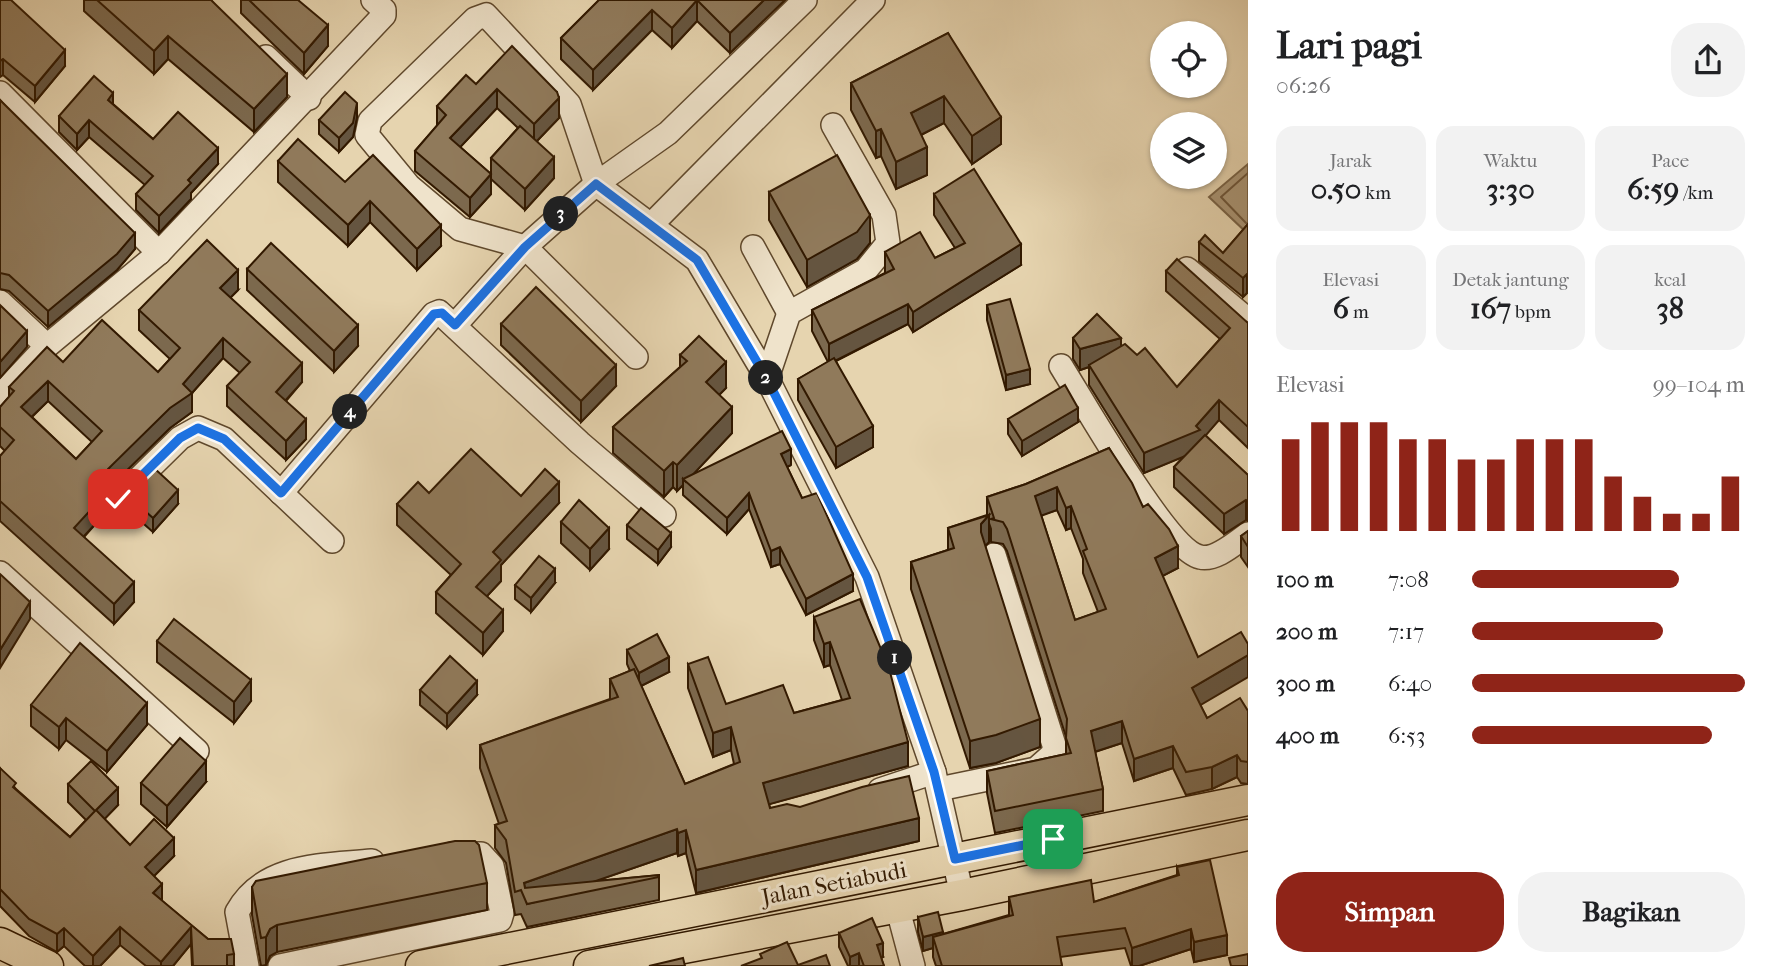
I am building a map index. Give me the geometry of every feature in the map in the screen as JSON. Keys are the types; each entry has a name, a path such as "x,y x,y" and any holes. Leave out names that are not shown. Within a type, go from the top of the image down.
{"main road":[{"name":"Jalan Setiabudi","path":"439,956 955,859 1248,800"},
{"name":"Jalan Setiabudi","path":"589,966 626,962 1248,835"},
{"path":"0,943 48,966"}],"street":[{"path":"0,396 47,346 159,254 309,99 384,15 384,10 373,0"},
{"path":"455,325 525,247 596,184 668,133 805,0"},
{"path":"652,224 873,0"},
{"path":"636,357 525,247 460,229 409,186 367,135 374,114 480,16 488,17 569,104 596,184 697,260 767,379 867,577 936,781 962,895"},
{"path":"253,45 309,99"},
{"path":"0,93 159,254"},
{"path":"767,379 789,313 866,270 888,243 884,215 833,125"},
{"path":"753,247 789,313"},
{"path":"1187,269 1244,308"},
{"path":"0,302 47,346"},
{"path":"281,493 434,314 442,313 580,443 664,515"},
{"path":"1061,366 1149,504 1184,547 1200,558 1214,556 1248,534"},
{"path":"118,499 180,438 198,428 224,439 332,541"},
{"path":"859,797 936,781 1035,769 1054,753 1054,745 993,555"},
{"path":"0,573 197,751"},
{"path":"280,966 336,960 439,956 496,923 502,913 492,866 481,854 433,855"},
{"path":"247,966 237,912 258,885 282,873 312,867 393,859"},
{"path":"897,906 913,966"}],"water":[{"path":"1248,164 1248,234 1209,197 1218,189 1227,189 1227,182"}],"building":[{"path":"0,0 11,0 65,50 35,86 3,59 0,61"},
{"path":"97,0 211,0 287,74 254,109 168,36 154,51"},
{"path":"249,0 298,0 328,25 304,53"},
{"path":"599,0 697,0 672,28 652,10 593,70 561,38"},
{"path":"697,0 764,0 730,33"},
{"path":"948,33 1001,117 972,136 944,96 911,113 927,147 896,162 881,129 876,131 851,83"},
{"path":"512,46 557,92 559,98 534,124 497,89 450,138 491,174 470,198 415,151 446,115 437,106 466,75 476,84"},
{"path":"94,76 113,93 108,100 153,139 178,112 218,148 188,180 191,183 159,216 136,194 153,176 89,120 77,134 59,116"},
{"path":"345,92 357,103 353,123 339,138 319,120"},
{"path":"0,100 135,233 117,254 48,311 9,275 0,273"},
{"path":"520,126 554,157 525,189 491,158"},
{"path":"298,139 345,182 373,155 441,225 417,249 370,201 348,225 278,161"},
{"path":"837,155 870,215 857,232 807,260 769,192"},
{"path":"974,169 1021,244 913,312 908,304 829,344 812,310 894,269 885,252 920,232 935,258 965,243 934,194"},
{"path":"1248,224 1248,274 1243,278 1199,242 1205,235 1223,253"},
{"path":"207,240 238,270 220,288 302,363 276,392 306,419 286,441 227,386 250,362 223,338 183,384 192,393 170,408 108,469 104,482 109,490 74,528 134,582 114,604 0,501 0,456 14,440 0,427 0,407 14,391 9,387 47,347 63,362 102,320 158,372 180,348 139,310","holes":["48,381 102,431 76,459 21,407"]},
{"path":"271,243 358,325 334,351 247,269"},
{"path":"1177,259 1248,323 1248,427 1219,400 1196,426 1200,430 1144,453 1089,365 1125,344 1137,355 1145,348 1177,387 1230,328 1166,271"},
{"path":"536,287 616,365 581,401 501,324"},
{"path":"1010,299 1030,369 1006,375 987,305"},
{"path":"0,305 27,331 0,362"},
{"path":"1097,314 1121,338 1080,349 1073,338"},
{"path":"699,336 726,362 706,382 732,407 677,465 673,462 664,471 613,427 687,361 680,355"},
{"path":"834,358 873,426 836,447 798,379"},
{"path":"1065,385 1078,408 1022,441 1008,419"},
{"path":"782,431 791,449 781,454 802,498 817,493 853,574 806,599 780,547 771,551 749,493 727,518 683,479"},
{"path":"1205,435 1248,475 1248,501 1224,514 1174,467"},
{"path":"1109,448 1132,483 1143,507 1148,504 1169,529 1178,546 1155,558 1198,657 1241,632 1248,644 1248,655 1192,688 1207,718 1240,698 1248,711 1248,762 1241,761 1237,755 1212,767 1186,772 1173,746 1134,759 1122,721 1091,731 1103,789 995,811 987,771 1071,753 1066,738 1067,719 1007,529 1003,522 991,519 994,518 987,497 1026,484","holes":["1057,487 1066,508 1071,506 1087,549 1083,551 1106,609 1075,620 1035,496"]},
{"path":"471,449 521,496 545,469 559,482 493,552 501,560 476,587 503,610 483,633 436,592 461,564 397,504 418,482 429,493"},
{"path":"154,468 178,490 153,518 127,495"},
{"path":"579,500 609,528 590,549 561,522"},
{"path":"641,508 671,533 658,550 627,525"},
{"path":"989,515 981,524 981,532 1040,719 970,741 911,562 954,548 948,528"},
{"path":"1248,531 1248,547 1241,536"},
{"path":"539,556 555,569 531,598 515,585"},
{"path":"0,574 30,602 0,650"},
{"path":"860,599 889,668 908,742 763,783 770,808 787,804 800,807 862,787 909,776 919,818 696,870 686,830 678,833 677,829 524,883 525,888 659,877 527,904 521,890 515,892 506,840 495,825 507,821 480,745 618,697 610,679 634,669 685,784 740,762 731,727 713,733 688,664 708,657 726,704 783,685 794,713 850,698 830,642 824,644 814,617"},
{"path":"174,619 251,680 234,702 157,641"},
{"path":"657,634 669,657 639,673 627,650"},
{"path":"80,643 147,703 107,751 66,718 59,727 31,705"},
{"path":"450,656 477,681 447,714 420,690"},
{"path":"180,738 206,761 167,806 141,783"},
{"path":"91,761 118,788 96,810 130,845 154,819 174,838 145,867 162,884 153,893 208,939 231,939 234,954 227,955 227,966 193,966 191,927 161,962 120,927 93,956 64,928 57,934 29,919 0,889 0,768 16,783 13,787 70,837 95,811 68,784"},
{"path":"455,841 475,841 479,845 487,883 277,925 270,929 266,937 261,938 252,887 256,881"},
{"path":"1210,860 1227,935 1194,942 1191,929 1132,948 1125,928 1057,937 1062,966 942,966 933,937 1013,915 1009,897 1091,880 1094,902 1179,875 1177,867"},
{"path":"938,912 943,932 923,937 918,917"},
{"path":"872,918 883,943 877,945 884,966 864,966 859,953 850,957 839,933"},
{"path":"787,942 798,965 826,955 830,966 741,966 762,958 760,954"},
{"path":"1248,954 1248,966 1231,966 1229,958"},
{"path":"683,958 685,966 649,966"}],"route":[{"path":"118,499 180,438 188,431 198,428 224,439 281,493 434,314 442,313 455,325 525,247 596,184 697,260 767,379 867,577 934,772 955,859 1053,839"}]}
